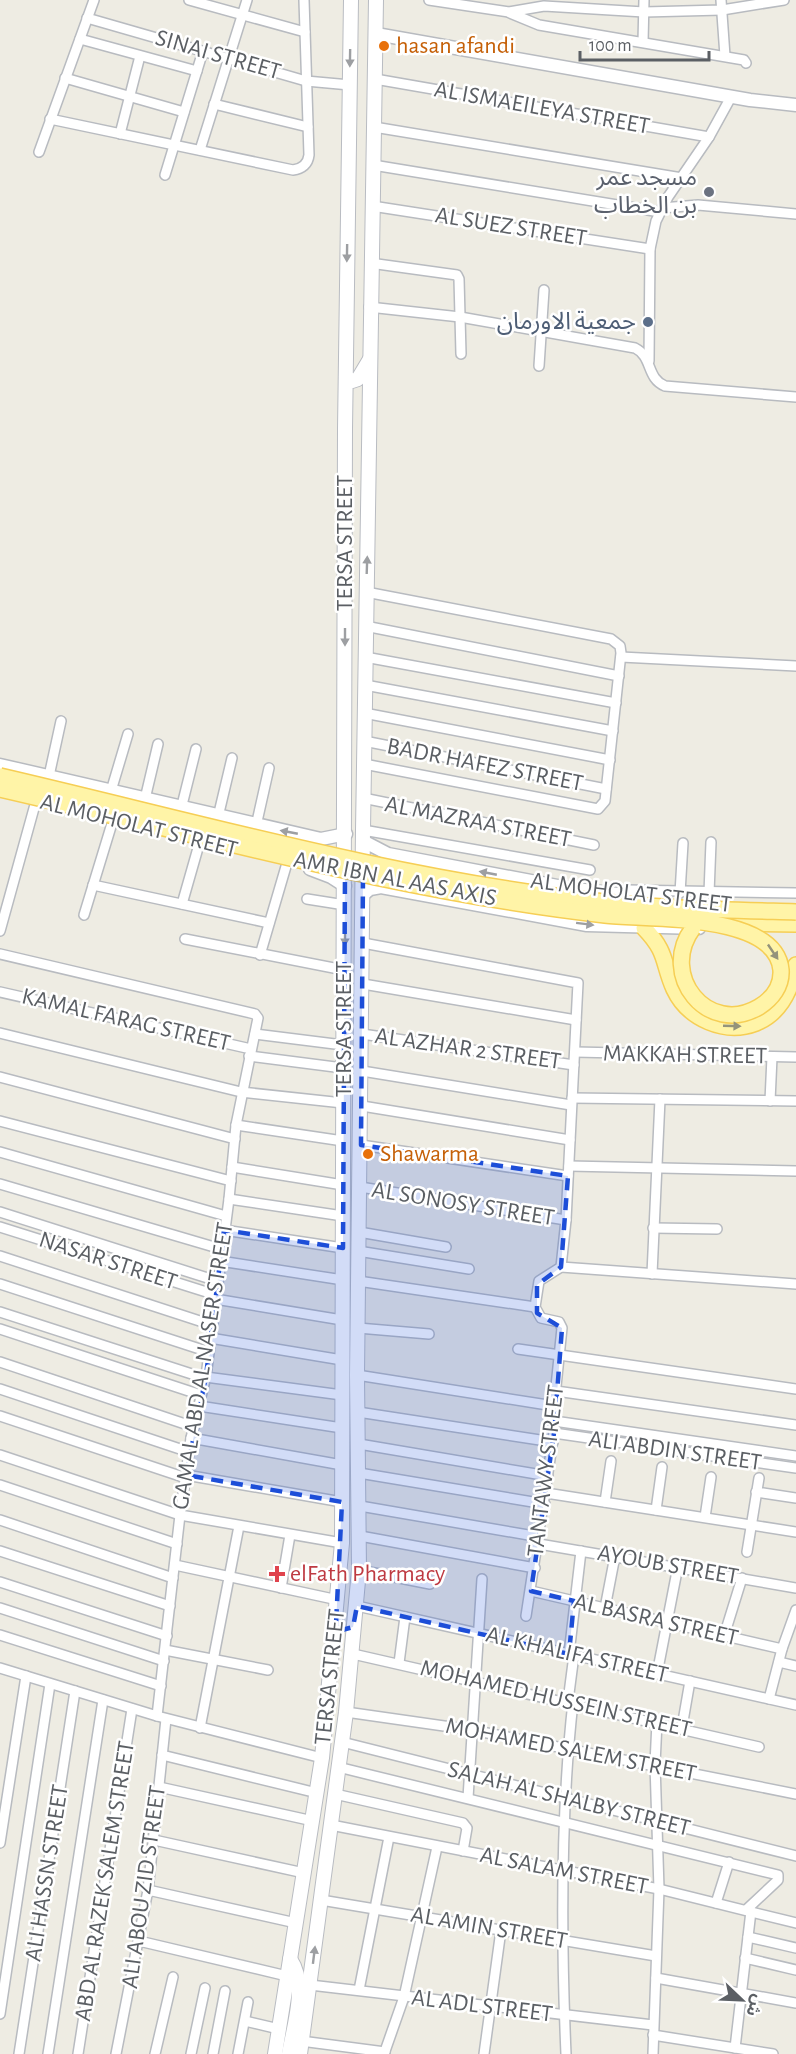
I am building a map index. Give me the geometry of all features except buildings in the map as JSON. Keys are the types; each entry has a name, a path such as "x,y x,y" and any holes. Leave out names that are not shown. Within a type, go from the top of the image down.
{"main road":[{"name":"TERSA STREET","path":"274,2054 322,1758 342,1543 346,834 345,429 351,0"},
{"name":"TERSA STREET","path":"301,2048 346,1712 359,1570 358,1251 362,1106 365,626 371,416 369,307 376,0"},
{"path":"346,377 352,381 358,379 370,358"},
{"path":"345,429 356,407 366,407 371,416"},
{"name":"AMR IBN AL AAS AXIS","path":"0,776 448,879 567,898 663,908 796,910"},
{"name":"AMR IBN AL AAS AXIS","path":"1,794 402,884 565,911 724,924 796,924"},
{"path":"693,928 682,949 680,964 683,979 690,993 713,1010 727,1014 747,1012 767,1001 777,990 781,976 779,961 767,943 724,924"},
{"path":"644,928 659,945 680,998 694,1014 722,1026 750,1025 770,1015 785,998 796,965"},
{"path":"336,1624 345,1631 351,1630 356,1622"},
{"path":"327,1691 336,1683 344,1684 348,1691"},
{"path":"289,2054 299,1986 297,1970 290,1959"}],"street":[{"path":"39,152 94,0"},
{"path":"189,0 305,32"},
{"path":"200,150 247,0"},
{"path":"50,119 293,170 303,167 309,158 304,0"},
{"path":"429,0 481,5 509,12 539,24 725,56 744,60 746,63"},
{"path":"643,42 644,0"},
{"path":"509,12 536,4 644,12 783,0"},
{"path":"722,5 725,56"},
{"name":"SINAI STREET","path":"87,18 306,81 350,85"},
{"path":"376,34 730,97 796,105"},
{"path":"80,39 197,71"},
{"path":"165,175 203,51"},
{"path":"120,134 140,56"},
{"path":"65,78 184,112"},
{"name":"AL ISMAEILEYA STREET","path":"375,80 709,137"},
{"path":"730,97 709,137 661,210 650,249 649,362 653,377 665,386 796,397"},
{"path":"214,104 308,127"},
{"path":"374,127 682,178"},
{"path":"373,165 661,210 698,205 796,214"},
{"name":"AL SUEZ STREET","path":"372,206 650,249"},
{"path":"370,264 454,273 459,279 461,354"},
{"path":"539,366 544,290"},
{"path":"369,307 460,317 635,348 644,354 649,362"},
{"path":"364,764 596,809 604,804 621,657 620,646 611,639 366,592"},
{"path":"365,626 619,676"},
{"path":"365,657 616,703"},
{"path":"621,657 796,666"},
{"path":"365,685 613,731"},
{"path":"364,713 610,760"},
{"path":"49,776 61,721"},
{"path":"111,791 128,734"},
{"name":"BADR HAFEZ STREET","path":"364,741 606,789"},
{"path":"145,799 158,744"},
{"path":"181,809 196,748"},
{"path":"218,817 232,758"},
{"name":"AL MOHOLAT STREET","path":"0,765 181,809 321,839 346,834"},
{"path":"256,826 269,768"},
{"name":"AL MOHOLAT STREET","path":"1,794 287,863 332,877 345,886"},
{"name":"AL MAZRAA STREET","path":"363,798 594,845"},
{"path":"0,931 36,801"},
{"path":"84,915 113,820"},
{"path":"363,835 590,870"},
{"name":"AL MOHOLAT STREET","path":"363,835 388,854 591,891 796,910"},
{"path":"316,871 323,866 327,854 321,839"},
{"path":"182,904 200,841"},
{"path":"709,893 711,842"},
{"path":"680,893 683,843"},
{"path":"384,888 380,878 380,867 388,854"},
{"path":"260,955 287,863"},
{"path":"93,885 269,923"},
{"name":"AL MOHOLAT STREET","path":"364,894 373,888 384,888 553,919 644,928 796,930"},
{"path":"591,891 796,893"},
{"path":"308,899 345,905"},
{"path":"185,939 344,970"},
{"path":"363,943 574,980 578,985 569,1171 561,1267"},
{"name":"GAMAL ABD AL NASER STREET","path":"0,954 255,1014 258,1017 241,1092 206,1376 191,1438 180,1515 161,1686 162,1718"},
{"path":"363,984 576,1020"},
{"name":"KAMAL FARAG STREET","path":"0,992 250,1052 344,1068"},
{"path":"0,1033 241,1092 343,1103"},
{"path":"255,1034 344,1045"},
{"name":"AL AZHAR 2 STREET","path":"362,1034 574,1065"},
{"name":"MAKKAH STREET","path":"574,1052 796,1057"},
{"path":"770,1101 772,1057"},
{"path":"362,1071 572,1101 660,1099 796,1101"},
{"path":"0,1077 235,1140"},
{"path":"652,1274 660,1099"},
{"path":"362,1106 570,1140"},
{"path":"0,1121 231,1182"},
{"path":"236,1125 343,1141"},
{"path":"361,1145 569,1171 656,1168 796,1171"},
{"path":"0,1152 226,1216"},
{"path":"232,1167 343,1185"},
{"path":"0,1184 221,1249"},
{"name":"AL SONOSY STREET","path":"360,1187 566,1220"},
{"path":"229,1199 343,1216"},
{"path":"0,1212 217,1281"},
{"name":"NASAR STREET","path":"0,1227 215,1297 342,1320"},
{"path":"653,1228 717,1229"},
{"path":"224,1230 343,1248"},
{"path":"359,1232 446,1247"},
{"path":"358,1251 469,1269"},
{"path":"0,1256 212,1325"},
{"path":"220,1261 342,1280"},
{"path":"358,1281 535,1307 539,1281 561,1267 796,1284"},
{"path":"0,1284 209,1352"},
{"name":"TANTAWY STREET","path":"526,1616 540,1540 554,1438 554,1406 561,1325 541,1318 535,1307"},
{"path":"0,1312 198,1376 342,1395"},
{"path":"358,1328 429,1335"},
{"path":"0,1329 201,1395"},
{"path":"210,1338 342,1360"},
{"path":"518,1349 796,1389"},
{"path":"0,1362 194,1427"},
{"path":"357,1375 554,1406"},
{"path":"0,1389 189,1452"},
{"path":"556,1391 796,1425"},
{"path":"199,1406 342,1428"},
{"name":"ALI ABDIN STREET","path":"358,1412 796,1468"},
{"path":"0,1416 186,1477 342,1502"},
{"path":"554,1421 796,1456"},
{"path":"191,1438 342,1465"},
{"path":"359,1444 548,1476"},
{"path":"0,1455 180,1515 290,1536 342,1543"},
{"path":"605,1502 611,1461"},
{"path":"656,1510 662,1467"},
{"path":"359,1473 544,1504"},
{"path":"705,1517 711,1477"},
{"path":"747,1552 759,1478"},
{"path":"0,1485 177,1544"},
{"path":"756,1492 796,1498"},
{"path":"546,1493 796,1532"},
{"name":"AYOUB STREET","path":"360,1506 540,1540 581,1551 796,1588"},
{"path":"0,1520 173,1578"},
{"path":"200,1728 239,1526"},
{"path":"281,1588 290,1536"},
{"path":"360,1536 535,1568"},
{"path":"0,1551 170,1606"},
{"path":"566,2054 564,2016 565,1822 574,1601 581,1551"},
{"path":"605,1608 615,1556"},
{"path":"175,1565 338,1600"},
{"path":"657,1674 678,1566"},
{"path":"359,1570 430,1584"},
{"path":"724,1636 742,1578"},
{"path":"468,1798 482,1579"},
{"path":"0,1582 166,1636"},
{"name":"AL BASRA STREET","path":"531,1591 782,1649"},
{"name":"AL KHALIFA STREET","path":"357,1606 796,1706"},
{"path":"0,1608 164,1661"},
{"path":"769,1699 782,1649 792,1633 796,1610"},
{"path":"399,1663 405,1617"},
{"path":"0,1635 161,1686"},
{"path":"165,1650 268,1670"},
{"name":"MOHAMED HUSSEIN STREET","path":"352,1654 476,1680 759,1747"},
{"path":"779,1662 796,1666"},
{"path":"0,1668 162,1718 322,1758"},
{"path":"0,1843 26,1676"},
{"path":"682,1728 690,1681"},
{"path":"0,2014 50,1684"},
{"name":"ALI HASSN STREET","path":"19,2054 75,1691"},
{"path":"48,2054 103,1700"},
{"name":"ABD AL RAZEK SALEM STREET","path":"78,2054 132,1708"},
{"name":"MOHAMED SALEM STREET","path":"346,1712 472,1730 654,1764 796,1794"},
{"name":"ALI ABOU ZID STREET","path":"116,2054 148,1890 162,1755 162,1718"},
{"path":"653,2054 659,1889 654,1764 657,1722"},
{"name":"SALAH AL SHALBY STREET","path":"342,1742 796,1856"},
{"path":"162,1755 317,1793"},
{"path":"338,1767 776,1873 779,1877 749,1911 735,2048"},
{"path":"159,1786 312,1821"},
{"path":"335,1794 463,1823 467,1828 463,1851"},
{"name":"AL SALAM STREET","path":"331,1825 659,1889 796,1923"},
{"path":"358,1990 389,1838"},
{"path":"154,1840 304,1872"},
{"path":"301,2048 384,2053 404,1997 437,1847"},
{"path":"716,1903 729,1862"},
{"path":"148,1890 296,1923"},
{"name":"AL AMIN STREET","path":"321,1900 656,1956"},
{"path":"484,2054 501,1930"},
{"path":"748,1937 796,1948"},
{"path":"139,1941 287,1976"},
{"path":"745,1958 796,1970"},
{"path":"155,2054 173,1977"},
{"path":"656,1978 796,2003"},
{"name":"AL ADL STREET","path":"310,1985 564,2016 653,2030 773,2054"},
{"path":"191,2054 205,1988"},
{"path":"213,2054 225,1991"},
{"path":"238,2054 248,2002"},
{"path":"245,2021 279,2029"}],"highlighted area":[{"path":"345,871 363,875 361,1145 568,1176 561,1267 537,1285 537,1313 562,1328 554,1433 531,1591 574,1601 569,1654 357,1606 353,1627 342,1630 336,1624 342,1502 186,1475 206,1376 224,1230 343,1248"}],"place":[{"name":"hasan afandi","path":"384,46"},
{"name":"مسجد عمر بن الخطاب","path":"709,192"},
{"name":"جمعية الاورمان","path":"648,322"},
{"name":"Shawarma","path":"368,1154"},
{"name":"elFath Pharmacy","path":"277,1574"}]}
